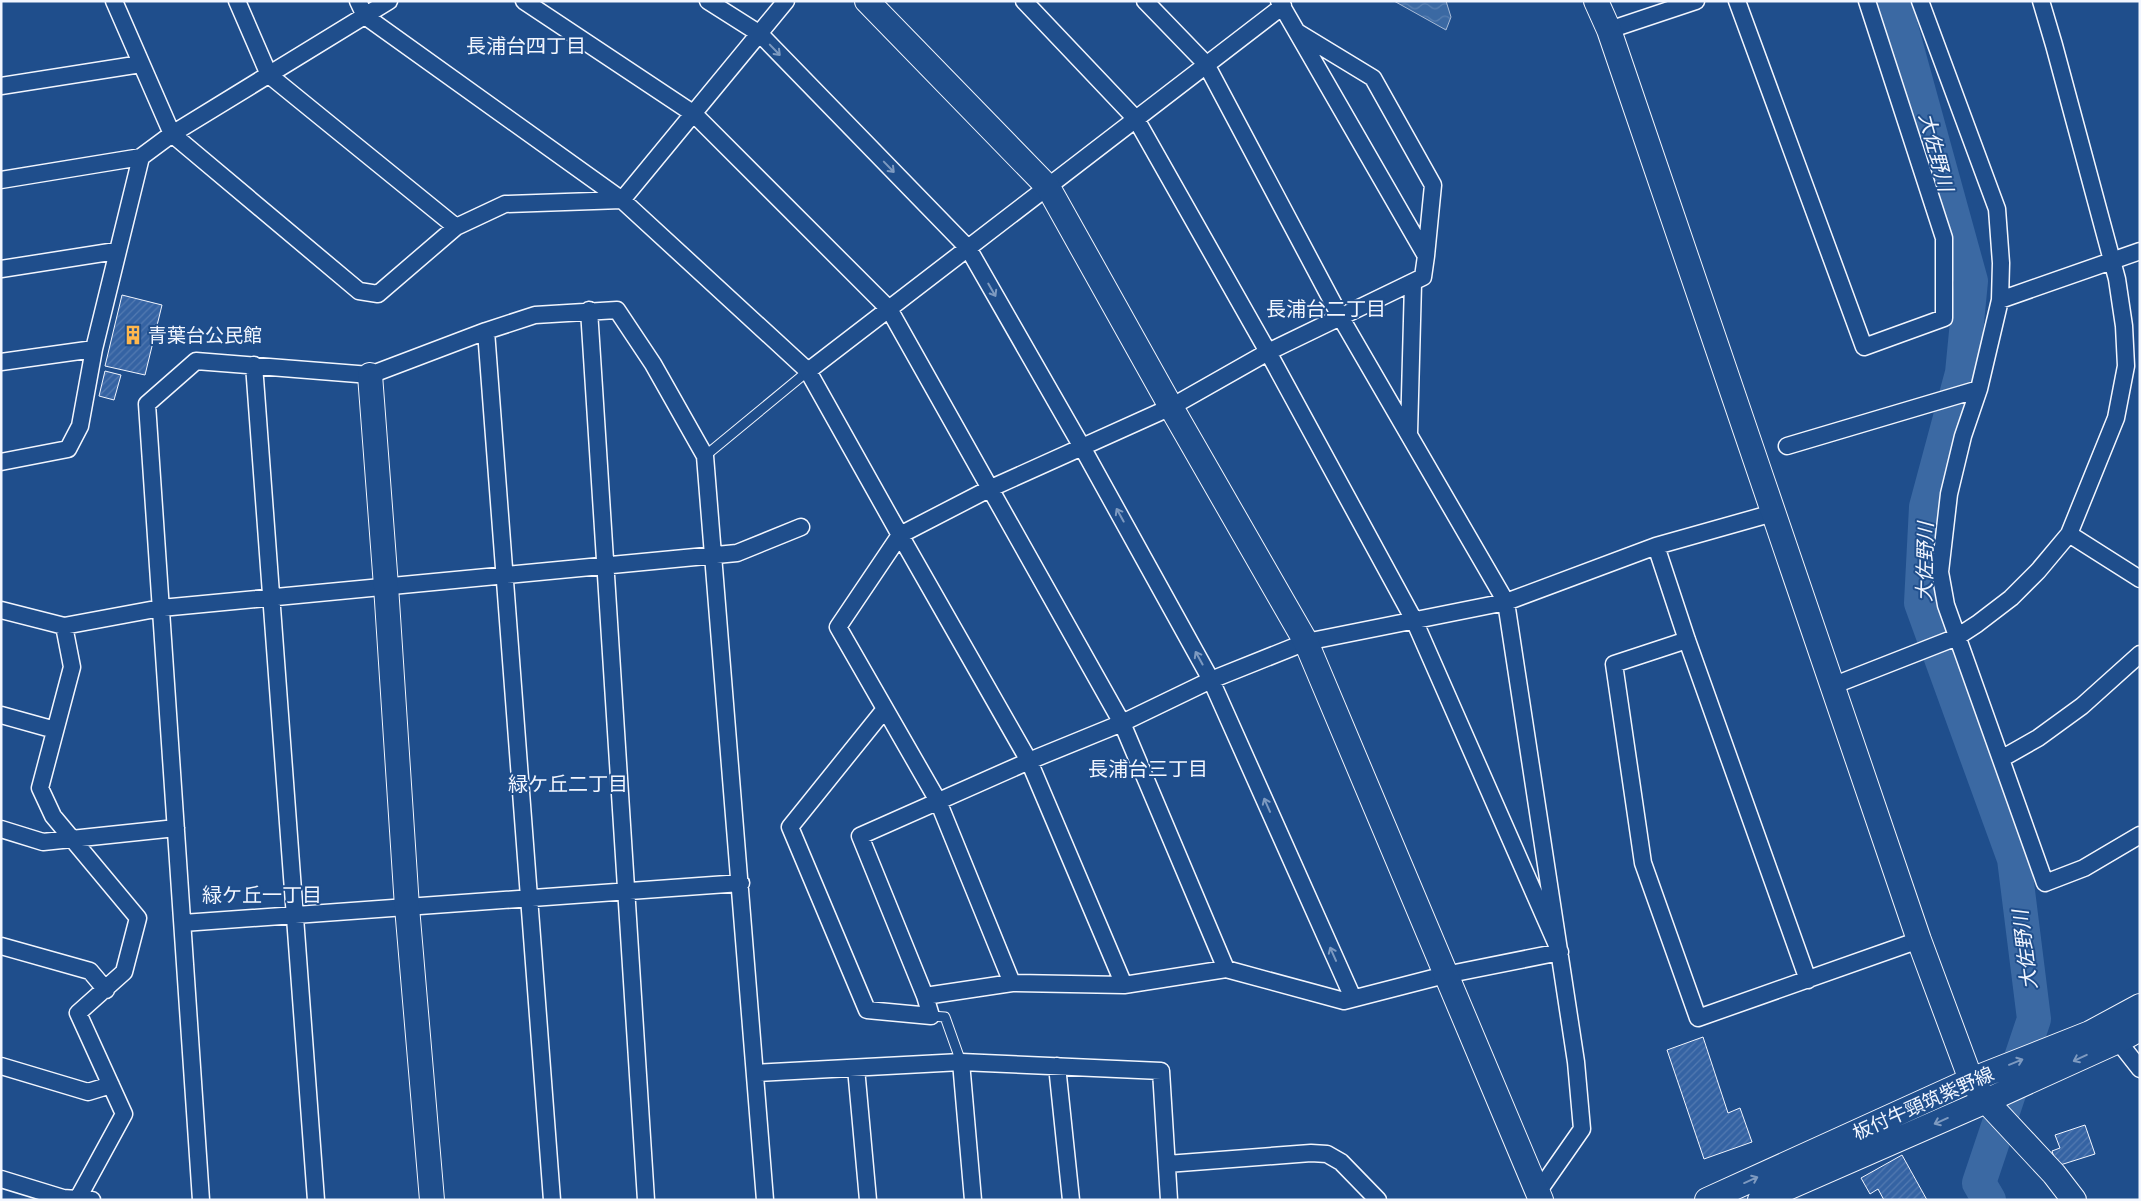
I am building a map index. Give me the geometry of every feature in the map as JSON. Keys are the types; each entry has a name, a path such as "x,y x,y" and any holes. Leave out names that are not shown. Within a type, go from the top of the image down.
{"street":[{"path":"114,1 172,134 359,291 378,294 456,227 505,204 622,200 786,1"},
{"path":"237,1 269,75 456,227"},
{"path":"358,1 365,16 622,200 808,371 1029,761 1124,985"},
{"path":"1,180 141,157 172,134 389,1"},
{"path":"524,1 694,114 888,309 1122,723 1226,969"},
{"path":"708,1 760,34 968,248 1082,447 1211,680 1353,998"},
{"path":"867,1 1048,187 1170,407 1306,642 1539,1196"},
{"path":"1024,1 1136,119 1268,352 1414,620 1560,952"},
{"path":"1144,1 1206,64 1341,318 1506,602 1576,1062 1582,1129 1539,1196"},
{"path":"1596,1 1609,30 1919,940 1971,1080 1986,1101 2054,1174 2074,1200"},
{"path":"1609,30 1696,1"},
{"path":"1737,1 1864,348 1944,318 1946,286 1944,238 1867,1"},
{"path":"1920,1 1997,209 2001,263 2000,300 1979,389 1960,445 1949,494 1940,572 1946,605 2045,883 2084,868 2140,835"},
{"path":"1832,686 1957,637 2011,598 2038,571 2069,534 2116,418 2126,366 2124,326 2112,261 2041,1"},
{"path":"808,371 1136,119 1281,3 1426,256"},
{"path":"1012,983 938,801 838,627 900,535 989,489 1170,407 1268,352 1423,278 1433,185 1373,78 1297,32"},
{"path":"1,86 141,64"},
{"path":"1,462 68,449 80,426 94,348 116,250 141,157"},
{"path":"1,269 116,250"},
{"path":"2000,300 2140,251"},
{"path":"1409,434 1413,283"},
{"path":"590,310 646,1200"},
{"path":"201,1200 147,404 196,361 370,375 486,330 535,315 590,310 616,310 653,364 705,456 741,883 765,1200"},
{"path":"486,330 552,1200"},
{"path":"1,362 94,348"},
{"path":"254,365 316,1200"},
{"path":"370,375 407,907 432,1200"},
{"path":"1787,446 1979,389"},
{"path":"885,709 790,827 867,1010 930,1016 925,996 860,836 1029,761 1122,723 1211,680 1306,642 1506,602 1656,546 1774,513"},
{"path":"1,610 64,626 161,608 737,552 801,527"},
{"path":"2069,534 2140,580"},
{"path":"1656,546 1686,640 1808,980"},
{"path":"1,1179 63,1198 82,1199 124,1114 78,1013 124,972 138,918 53,816 40,788 72,667 64,626"},
{"path":"1686,640 1614,664 1643,863 1698,1018 1919,940"},
{"path":"2001,758 2038,738 2082,706 2140,654"},
{"path":"1,714 55,730"},
{"path":"1,829 43,842 176,828"},
{"path":"183,923 741,883"},
{"path":"1,946 90,972 106,990"},
{"path":"925,996 1012,983 1124,985 1226,969 1344,1001 1445,975 1560,952"},
{"name":"板付牛頸筑紫野線","path":"1707,1200 1971,1080 2090,1033 2140,1006"},
{"name":"板付牛頸筑紫野線","path":"1760,1200 1986,1101 2118,1041 2140,1029"},
{"path":"2118,1041 2140,1069"},
{"path":"756,1073 961,1062 1161,1071 1170,1200"},
{"path":"961,1062 973,1200"},
{"path":"1,1066 88,1092 110,1085"},
{"path":"1057,1066 1071,1200"},
{"path":"856,1068 868,1200"},
{"path":"1167,1164 1312,1153 1327,1154 1341,1162 1378,1200"}],"lane":[{"path":"705,456 808,371"},
{"path":"930,1016 945,1017 961,1062"}],"water":[{"path":"1394,1 1446,1 1451,17 1446,30"}],"building":[{"name":"青葉台公民館","path":"122,295 162,305 145,375 105,366"},
{"path":"105,371 121,375 114,400 99,396"},
{"path":"1703,1037 1728,1113 1740,1108 1752,1142 1704,1159 1667,1050"},
{"path":"2085,1125 2095,1154 2057,1166 2052,1151 2060,1148 2055,1135"},
{"path":"1902,1155 1927,1200 1884,1200 1878,1189 1870,1194 1861,1178"}],"waterway":[{"name":"大佐野川","path":"1894,1 1971,281 1962,373 1926,507 1921,603 2014,859 2034,1019 1979,1183 1989,1200"}],"place":[{"name":"青葉台公民館","path":"133,335"}],"district":[{"name":"長浦台四丁目","path":"526,46"},
{"name":"長浦台二丁目","path":"1326,309"},
{"name":"長浦台三丁目","path":"1148,769"},
{"name":"緑ケ丘二丁目","path":"568,784"},
{"name":"緑ケ丘一丁目","path":"262,895"}]}
